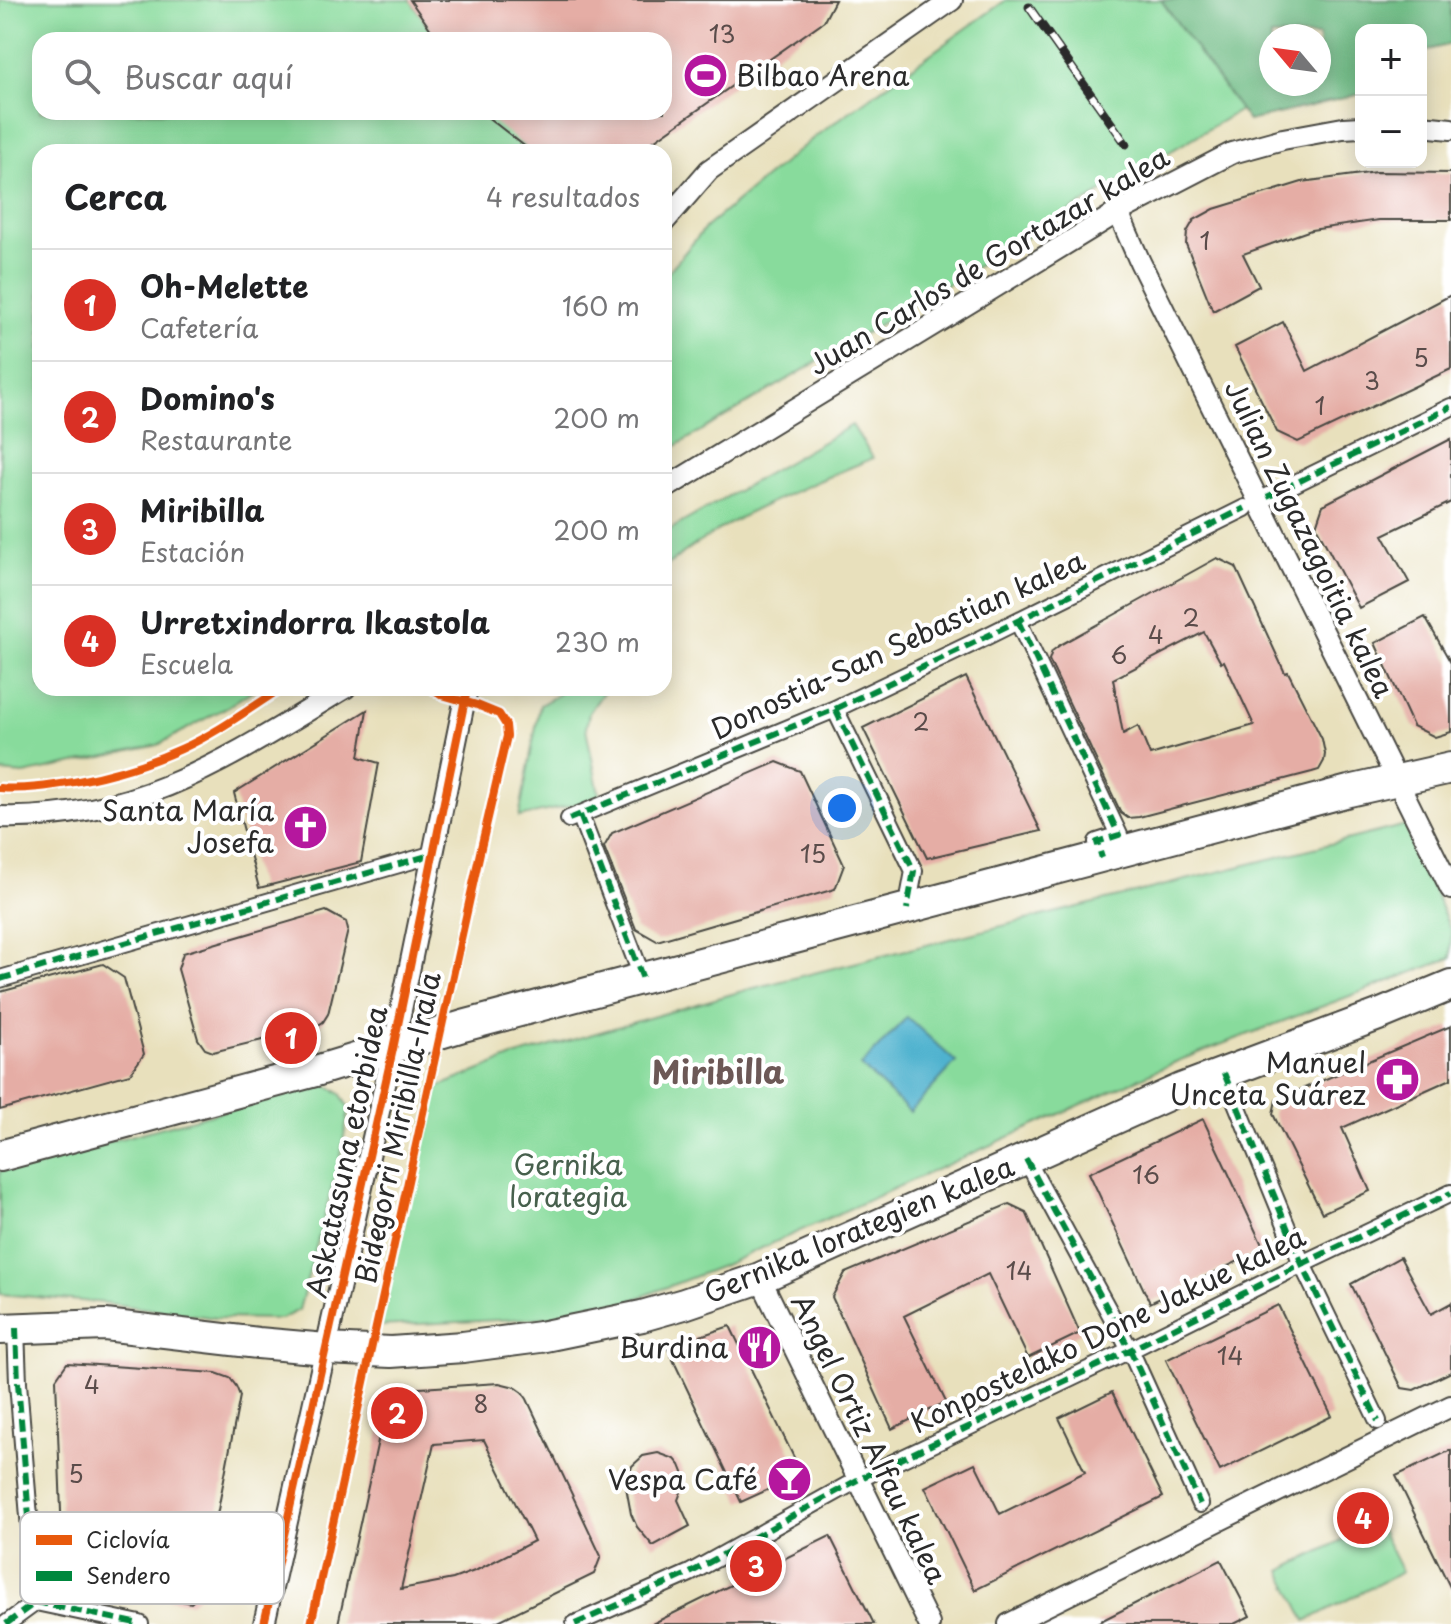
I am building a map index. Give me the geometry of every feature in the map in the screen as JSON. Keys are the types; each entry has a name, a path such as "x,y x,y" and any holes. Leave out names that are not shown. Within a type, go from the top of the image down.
{"main road":[{"path":"0,1156 393,1049 463,1026 1349,791 1451,768"},
{"name":"Gernika lorategien kalea","path":"8,1329 105,1325 326,1349 405,1351 540,1337 642,1316 760,1278 1181,1089 1451,985"}],"street":[{"path":"672,213 709,170 952,0"},
{"name":"Juan Carlos de Gortazar kalea","path":"672,484 1118,212 1232,153 1283,139 1355,127"},
{"path":"1427,127 1451,129"},
{"name":"Julian Zugazagoitia kalea","path":"1118,212 1451,889"},
{"path":"1267,497 1451,407"},
{"name":"Donostia-San Sebastian kalea","path":"643,979 574,817 835,709 1245,508"},
{"path":"1018,621 1119,835 1097,842 1102,858"},
{"path":"0,817 35,818 89,810 169,786 226,760 332,696"},
{"name":"Askatasuna etorbidea","path":"284,1535 393,1049 465,696"},
{"path":"835,709 914,871 907,909"},
{"path":"0,979 434,854"},
{"path":"1224,1073 1302,1264 1378,1421"},
{"path":"1026,1159 1130,1350 1200,1504"},
{"name":"Konpostelako Done Jakue kalea","path":"575,1624 690,1573 859,1479 1451,1193"},
{"name":"Angel Ortiz Alfau kalea","path":"760,1278 929,1624"},
{"path":"8,1329 18,1383 29,1512"},
{"path":"1009,1624 1451,1406"},
{"path":"6,1624 33,1604"},
{"path":"45,1604 140,1624"},
{"name":"Askatasuna etorbidea","path":"264,1624 269,1604"}],"green space":[{"path":"0,0 410,0 432,32 32,32 32,120 497,120 522,144 32,144 32,696 244,696 158,745 24,774 0,772"},
{"path":"1006,0 1161,0 1240,110 672,448 672,267 706,227 817,135"},
{"path":"1161,0 1451,0 1451,44 1427,50 1427,24 1355,24 1355,95 1248,121"},
{"path":"852,425 873,458 738,519 672,562 672,528"},
{"path":"556,696 601,696 589,713 586,728 600,799 519,817 540,705"},
{"name":"Gernika lorategia","path":"1406,825 1451,931 1451,958 1180,1060 722,1266 594,1315 380,1326 433,1089 513,1057 746,990"},
{"path":"323,1084 340,1093 349,1109 340,1158 299,1310 281,1319 216,1318 106,1303 0,1294 0,1171"},
{"path":"1377,1522 1402,1572 1306,1621 1281,1571"}],"water":[{"path":"907,1017 956,1062 910,1112 861,1066"}],"building":[{"name":"Bilbao Arena","path":"410,0 835,0 824,21 649,144 522,144 491,120 672,120 672,32 432,32"},
{"path":"1376,172 1451,173 1451,220 1379,220 1311,230 1243,254 1259,286 1213,311 1186,244 1187,232 1194,220 1214,209 1302,182"},
{"path":"1451,295 1451,369 1298,442 1277,432 1235,347 1283,322 1307,371"},
{"path":"1451,439 1451,502 1383,535 1409,582 1359,608 1316,526 1323,505"},
{"path":"1217,558 1236,567 1285,673 1288,672 1322,739 1324,761 1319,770 1128,818 1121,813 1049,660 1052,651","holes":["1204,632 1221,663 1224,661 1254,725 1150,755 1138,726 1123,734 1113,679"]},
{"path":"1425,617 1451,663 1451,732 1435,737 1413,726 1375,643"},
{"path":"966,677 1041,831 927,858 863,728"},
{"name":"Santa María Josefa","path":"367,710 359,757 379,763 361,862 259,888 234,793"},
{"path":"777,762 800,771 844,865 835,889 657,941 636,929 604,847 612,833"},
{"path":"326,911 346,922 348,930 328,1014 323,1022 315,1027 213,1052 205,1049 198,1039 178,969 183,953"},
{"path":"103,964 124,978 144,1054 130,1074 0,1110 0,992"},
{"path":"1451,1026 1451,1079 1342,1128 1370,1191 1322,1213 1273,1114 1276,1100"},
{"path":"1203,1119 1264,1249 1150,1303 1089,1173"},
{"path":"1009,1204 1026,1212 1080,1333 1028,1358 988,1274 904,1316 946,1402 892,1429 832,1297 845,1273"},
{"path":"1400,1257 1431,1314 1451,1303 1451,1372 1414,1390 1402,1388 1351,1284"},
{"path":"1278,1305 1332,1416 1220,1471 1166,1360"},
{"path":"730,1326 802,1474 741,1502 667,1347"},
{"path":"67,1363 216,1373 230,1378 240,1396 218,1512 61,1512 56,1379"},
{"path":"499,1383 515,1387 527,1399 601,1556 594,1574 492,1624 338,1624 388,1395 397,1390","holes":["484,1440 534,1541 453,1579 401,1589 434,1444"]},
{"path":"1112,1392 1163,1497 975,1590 925,1487 975,1463 1000,1514 1085,1472 1059,1418"},
{"path":"1451,1450 1451,1589 1396,1476"},
{"path":"658,1453 675,1459 680,1465 684,1484 678,1500 690,1526 653,1546 637,1527 631,1514 626,1487 632,1466 643,1456"},
{"path":"830,1536 874,1624 652,1624"},
{"path":"1221,1560 1250,1616 1234,1624 1095,1624"}],"railway":[{"path":"1029,7 1126,144"}],"marked path":[{"path":"1267,497 1451,407"},
{"path":"569,819 835,709 1245,508"},
{"path":"1018,621 1119,835 1097,842 1102,858"},
{"path":"835,709 914,871 907,909"},
{"path":"580,815 643,979"},
{"path":"0,979 434,854"},
{"path":"1224,1073 1302,1264 1378,1421"},
{"path":"1026,1159 1130,1350 1200,1504"},
{"path":"575,1624 690,1573 859,1479 1451,1193"},
{"path":"16,1328 29,1512"},
{"path":"6,1624 33,1604"},
{"path":"45,1604 140,1624"}],"cycle path":[{"path":"0,788 74,782 142,765 207,736 270,696"},
{"name":"Bidegorri Miribilla-Irala","path":"311,1624 507,736 506,725 499,714 446,696"},
{"name":"Bidegorri Miribilla-Irala","path":"284,1535 393,1049 466,696"},
{"name":"Bidegorri Miribilla-Irala","path":"264,1624 268,1604"}],"place":[{"name":"Bilbao Arena","path":"705,76"},
{"name":"Santa María Josefa","path":"305,827"},
{"name":"Oh-Melette","path":"291,1038"},
{"name":"Manuel Unceta Suárez","path":"1397,1079"},
{"name":"Burdina","path":"759,1348"},
{"name":"Domino's","path":"397,1413"},
{"name":"Vespa Café","path":"789,1480"},
{"name":"Urretxindorra Ikastola","path":"1363,1518"},
{"name":"Miribilla","path":"756,1566"}],"district":[{"name":"Miribilla","path":"718,1073"}]}
